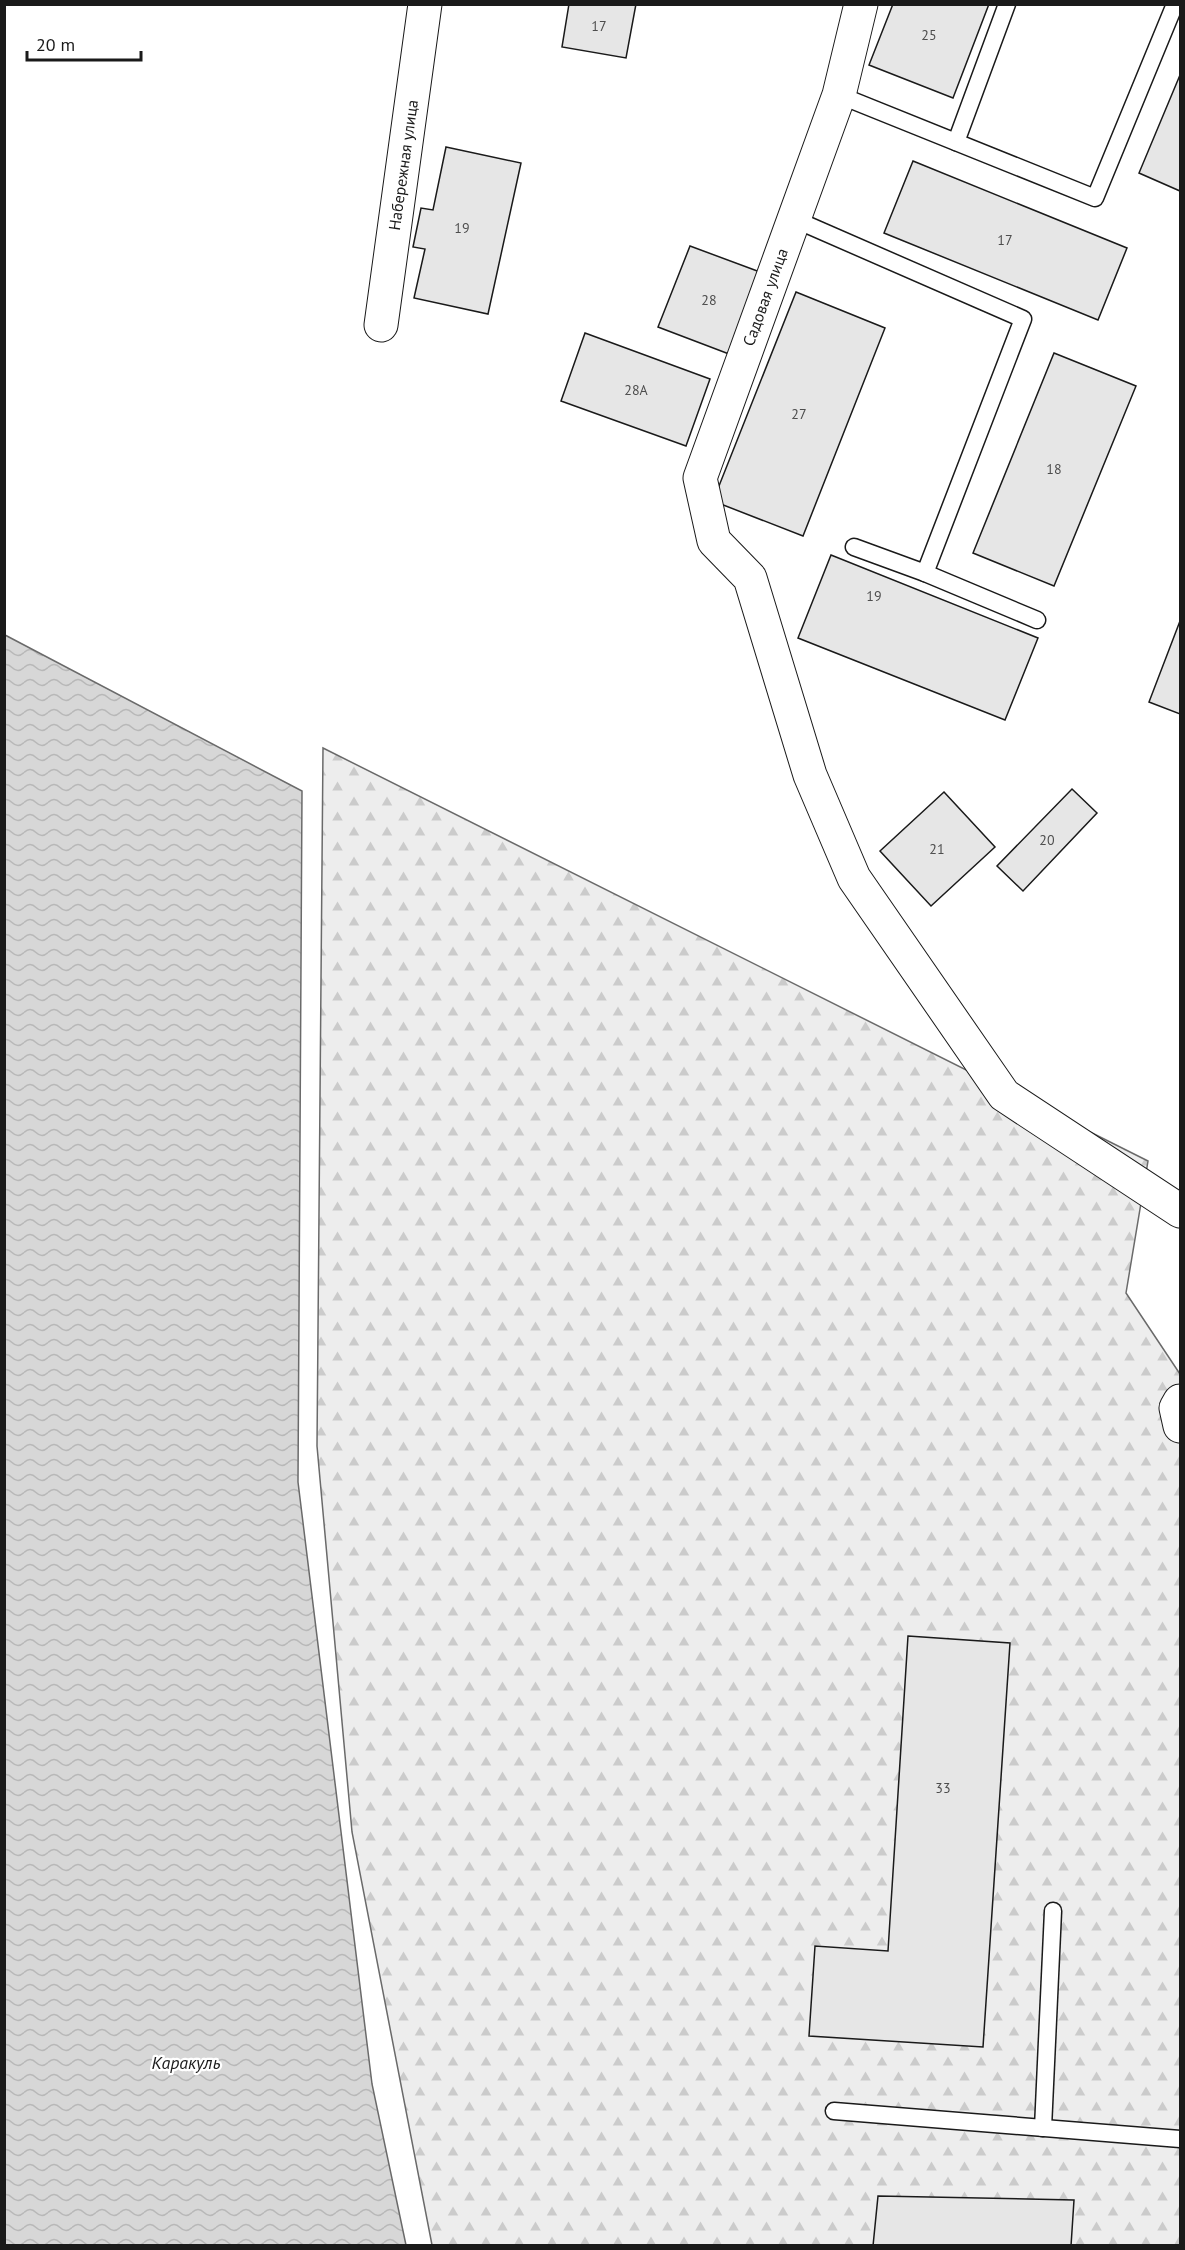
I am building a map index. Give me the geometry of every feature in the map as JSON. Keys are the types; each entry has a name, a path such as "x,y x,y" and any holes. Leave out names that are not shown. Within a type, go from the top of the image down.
{"street":[{"name":"Набережная улица","path":"381,325 425,4"},
{"name":"Садовая улица","path":"861,4 838,95 700,478 714,541 750,578 810,775 854,878 1004,1095 1180,1211"}],"lane":[{"path":"956,142 1007,4"},
{"path":"838,95 1095,198 1175,4"},
{"path":"794,219 1023,319 925,573"},
{"path":"854,547 925,573 1037,620"},
{"path":"1043,2128 1053,1911"},
{"path":"834,2111 1180,2139"}],"green space":[{"path":"323,748 1148,1161 1126,1293 1180,1374 1180,2245 432,2245 352,1832 317,1446"}],"water":[{"name":"Каракуль","path":"5,635 302,791 298,1482 372,2084 406,2245 5,2245"}],"building":[{"path":"569,4 636,4 626,58 562,47"},
{"path":"893,4 989,4 953,98 869,65"},
{"path":"1180,75 1180,191 1139,173"},
{"path":"446,147 521,163 488,314 414,298 425,249 413,247 421,208 433,210"},
{"path":"913,161 1127,248 1098,320 884,233"},
{"path":"690,246 760,272 729,354 658,327"},
{"path":"796,292 885,328 803,536 713,501"},
{"path":"585,333 710,379 686,446 561,401"},
{"path":"1054,353 1136,386 1054,586 973,553"},
{"path":"831,555 1038,638 1005,720 798,638"},
{"path":"1180,621 1180,714 1149,702"},
{"path":"1072,789 1097,813 1023,891 997,866"},
{"path":"944,792 995,847 931,906 880,851"},
{"path":"908,1636 1010,1643 983,2047 809,2036 815,1946 888,1951"},
{"path":"878,2196 1074,2200 1071,2246 873,2246"}]}
